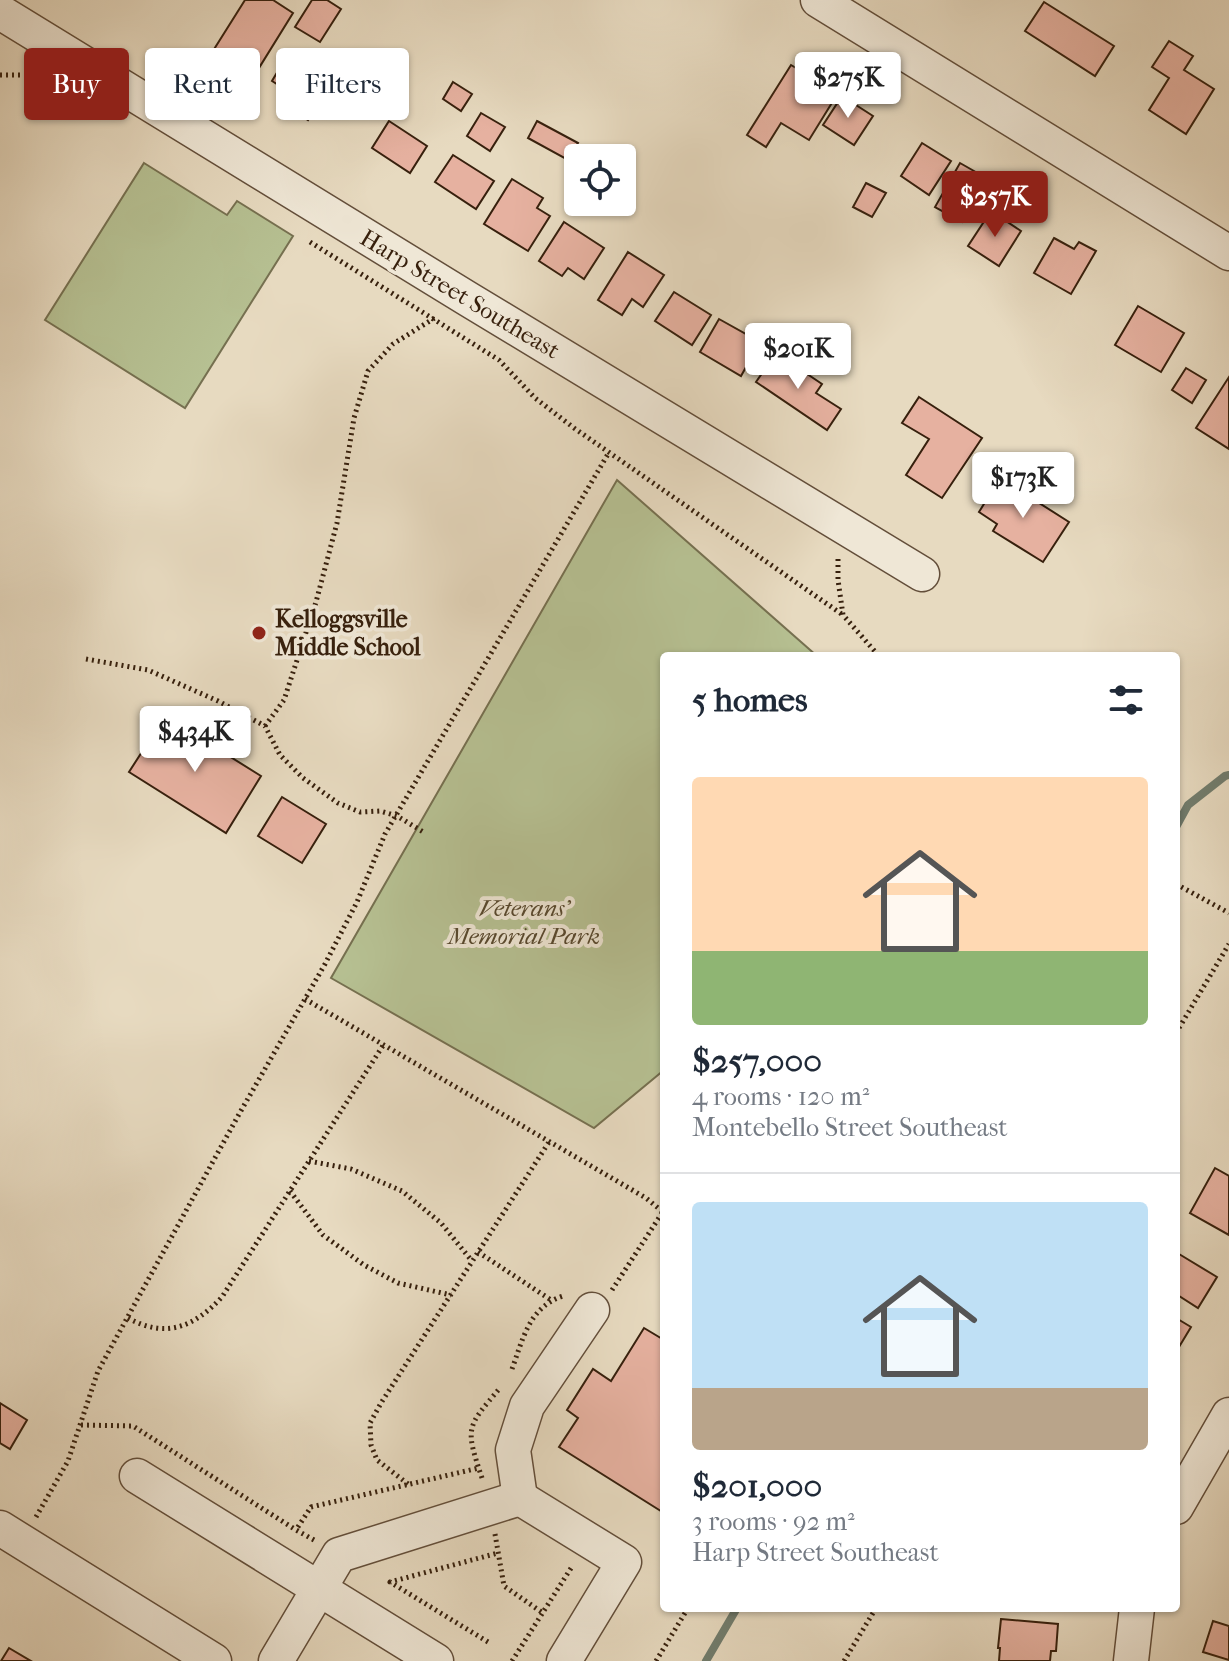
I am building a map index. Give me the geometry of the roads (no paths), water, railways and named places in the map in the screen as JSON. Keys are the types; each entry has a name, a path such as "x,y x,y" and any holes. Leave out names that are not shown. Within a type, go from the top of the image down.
{"street":[{"path":"818,0 1229,253"},
{"name":"Harp Street Southeast","path":"0,12 922,574"},
{"path":"520,1498 513,1450 527,1406 592,1310"},
{"path":"1180,1500 1229,1415"},
{"path":"137,1476 436,1661"},
{"path":"276,1661 339,1555 520,1498 624,1562 564,1661"},
{"path":"10,1535 214,1661"},
{"path":"1131,1661 1137,1612"}],"waterway":[{"path":"1180,820 1188,805 1229,775"},
{"path":"706,1661 735,1612"}],"place":[{"name":"Kelloggsville Middle School","path":"259,633"}],"park label":[{"name":"Veterans' Memorial Park","path":"524,922"}]}
